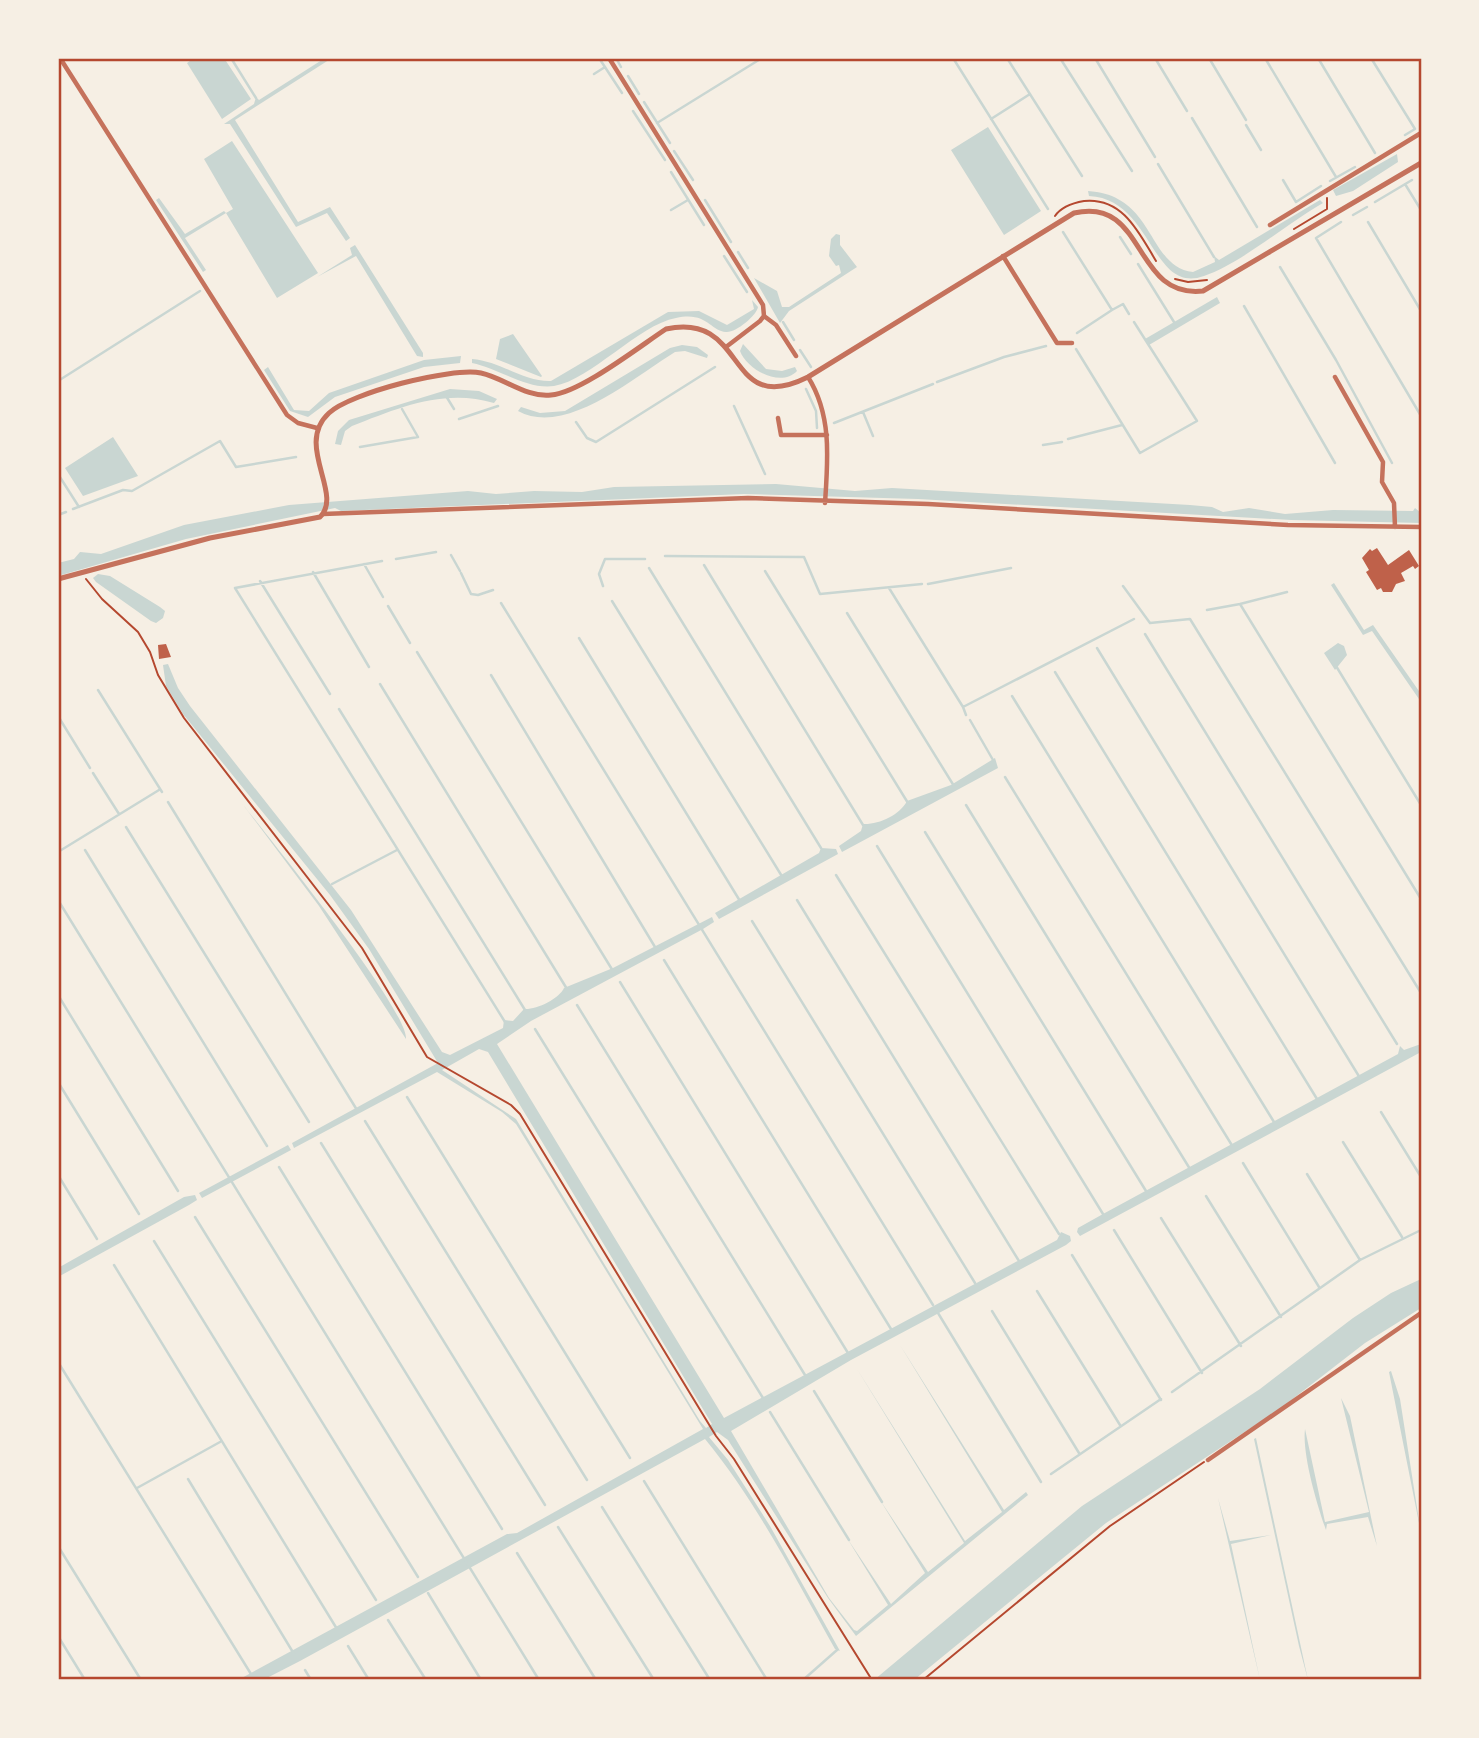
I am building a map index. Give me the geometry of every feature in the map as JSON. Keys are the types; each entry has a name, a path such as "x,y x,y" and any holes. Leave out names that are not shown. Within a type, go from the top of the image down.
{"street":[{"path":"60,58 287,415 298,423 317,428"},
{"path":"609,58 756,292 763,305 764,316 776,325 796,356"},
{"path":"1270,225 1421,133"},
{"path":"324,512 325,498 314,444 317,428 331,411 342,404 440,373 480,373 535,393 551,395 590,378 666,329 685,325 713,334 747,376 763,385 779,387 808,377 1055,223 1086,210 1108,214 1122,222 1158,277 1182,291 1203,291 1421,163"},
{"path":"1003,256 1056,343 1072,343"},
{"path":"726,347 764,316"},
{"path":"808,377 822,403 827,435 825,501"},
{"path":"1335,377 1383,462 1382,482 1395,510 1395,526"},
{"path":"778,418 781,435 827,435"},
{"path":"58,579 210,538 324,512 714,498 928,504 1149,518 1421,527"},
{"path":"1208,1460 1421,1312"}],"path":[{"path":"1290,231 1327,209 1323,191"},
{"path":"1055,223 1057,212 1073,204 1094,201 1112,206 1133,223 1158,265"},
{"path":"1168,275 1188,282 1209,279"},
{"path":"80,573 102,599 138,632 150,652 158,675 184,718 362,948 426,1057 520,1114 716,1436 734,1459 872,1680"},
{"path":"923,1680 1110,1526 1208,1460"}],"shaded area":[{"path":"194,58 224,58 251,99 222,119 187,63"},
{"path":"325,58 332,58 235,120 298,222 330,207 350,238 346,241 327,213 296,227 230,124 224,124 254,104 256,97 259,100"},
{"path":"988,127 1041,211 1004,235 951,150"},
{"path":"232,141 318,273 277,298 226,213 233,209 204,159"},
{"path":"1397,154 1398,162 1353,191 1336,196 1333,190"},
{"path":"1088,191 1110,195 1127,205 1139,217 1167,258 1178,267 1193,272 1215,262 1214,256 1219,260 1320,200 1323,203 1219,270 1204,276 1186,278 1173,272 1161,260 1127,212 1110,201 1089,196"},
{"path":"159,198 185,234 224,211 226,213 185,238 206,270 203,272 156,200"},
{"path":"836,234 840,235 840,245 857,267 789,311 780,323 754,278 777,291 782,307 789,307 841,273 839,265 836,266 829,256 831,239"},
{"path":"355,245 423,357 417,356 356,256 317,277 352,255 350,248"},
{"path":"1217,297 1220,303 1149,345 1145,339"},
{"path":"752,300 758,307 757,310 735,330 721,331 695,317 676,318 646,331 583,374 554,386 533,385 472,363 472,359 492,363 531,378 551,381 668,312 699,311 727,325 754,309"},
{"path":"513,334 541,377 496,359 500,339"},
{"path":"743,344 766,369 782,371 795,367 797,371 782,378 757,370 740,351"},
{"path":"682,345 697,347 708,355 707,358 685,351 675,352 599,401 557,416 537,417 518,411 521,407 540,413 565,411 670,348"},
{"path":"461,356 460,363 424,367 335,397 308,417 290,411 264,370 268,367 294,410 309,411 329,393 424,360"},
{"path":"450,389 479,391 497,399 494,403 457,398 421,402 352,426 345,431 341,445 335,444 338,431 349,420"},
{"path":"113,437 138,476 83,496 65,468"},
{"path":"776,484 855,491 892,488 1190,505 1212,507 1223,512 1249,508 1285,514 1333,510 1413,511 1415,508 1421,513 1421,523 1291,520 918,499 744,494 341,511 335,508 186,539 58,576 58,563 74,559 80,552 101,554 184,525 289,505 468,491 496,494 534,491 582,492 614,487"},
{"path":"98,574 110,576 160,607 165,611 163,618 156,623 151,621 96,582 93,578"},
{"path":"1334,583 1364,630 1373,625 1421,694 1421,702 1372,631 1363,635 1331,585"},
{"path":"1338,643 1344,646 1347,655 1335,670 1324,653"},
{"path":"168,664 178,688 190,706 351,910 442,1052 450,1055 503,1028 504,1020 513,1021 524,1009 547,1003 564,988 613,968 712,917 714,922 703,929 531,1021 497,1044 724,1418 1057,1240 1061,1232 1070,1236 1071,1241 1066,1245 851,1360 731,1431 829,1598 854,1630 857,1631 888,1605 847,1538 891,1604 925,1573 880,1500 928,1572 964,1543 857,1369 965,1541 1002,1512 900,1345 1004,1510 1026,1492 1028,1495 856,1636 828,1598 728,1440 717,1432 709,1437 728,1460 770,1526 840,1651 835,1649 742,1488 705,1439 300,1661 263,1680 238,1680 507,1534 517,1533 703,1429 516,1124 502,1112 437,1072 294,1148 292,1143 438,1063 369,949 330,895 183,714 166,686 163,665","holes":["479,1049 488,1052 712,1424 706,1428 516,1119 442,1070"]},
{"path":"995,758 998,768 842,852 839,846 861,831 863,824 888,818 899,811 907,801 951,785"},
{"path":"241,802 362,960 401,1022 406,1039 319,906"},
{"path":"821,848 836,849 838,854 719,919 715,913 819,853"},
{"path":"1421,1044 1421,1052 1080,1236 1077,1232 1078,1228 1103,1214 1398,1054 1400,1046 1404,1050"},
{"path":"288,1145 291,1150 202,1198 199,1193"},
{"path":"195,1195 197,1200 189,1205 58,1277 58,1268 184,1197"},
{"path":"1421,1279 1421,1308 1365,1343 1281,1408 1106,1523 914,1680 874,1680 1082,1506 1260,1389 1353,1318 1391,1293"},
{"path":"1391,1371 1400,1399 1421,1533 1389,1372"},
{"path":"1341,1398 1350,1416 1377,1546 1368,1517 1327,1524 1326,1530 1311,1480 1305,1429 1325,1522 1369,1512"},
{"path":"1256,1438 1308,1680 1254,1439"},
{"path":"1218,1498 1230,1541 1271,1535 1231,1544 1260,1680"}],"building":[{"path":"1377,548 1388,565 1409,550 1419,566 1415,569 1413,566 1401,573 1405,581 1396,584 1392,592 1383,592 1381,588 1377,590 1366,572 1369,570 1362,558 1370,549 1372,551"},
{"path":"166,644 171,657 159,659 158,645"}],"waterway":[{"path":"231,58 256,98"},
{"path":"599,58 622,93"},
{"path":"616,58 621,67"},
{"path":"657,123 762,58"},
{"path":"953,58 1048,209"},
{"path":"1007,58 1082,176"},
{"path":"1060,58 1132,171"},
{"path":"1095,58 1155,157"},
{"path":"1155,58 1187,111"},
{"path":"1209,58 1246,120"},
{"path":"1265,58 1336,177"},
{"path":"1318,58 1375,153"},
{"path":"1371,58 1415,129 1405,135"},
{"path":"594,74 605,67"},
{"path":"628,76 639,94"},
{"path":"991,119 1030,94"},
{"path":"644,102 670,143"},
{"path":"633,111 665,160"},
{"path":"1192,118 1257,227"},
{"path":"1246,125 1261,150"},
{"path":"674,151 693,180"},
{"path":"1158,164 1214,257"},
{"path":"1330,181 1355,167"},
{"path":"671,172 704,225"},
{"path":"1283,180 1296,202 1321,186"},
{"path":"1375,202 1412,180"},
{"path":"1405,184 1421,210"},
{"path":"671,210 688,200"},
{"path":"705,200 731,242"},
{"path":"1353,215 1367,207"},
{"path":"1341,222 1316,238 1421,416"},
{"path":"1368,222 1421,311"},
{"path":"1063,232 1112,310 1123,304 1129,314"},
{"path":"1120,237 1131,254"},
{"path":"738,252 748,268"},
{"path":"724,256 747,292"},
{"path":"1138,264 1174,322"},
{"path":"1280,267 1336,360 1392,463"},
{"path":"58,381 200,291"},
{"path":"1244,306 1335,463"},
{"path":"1077,333 1112,310"},
{"path":"783,322 794,340"},
{"path":"1076,349 1140,453 1197,421 1134,322"},
{"path":"937,382 1004,357 1046,346"},
{"path":"800,350 811,367"},
{"path":"576,422 587,438 596,442 715,367"},
{"path":"834,423 933,384"},
{"path":"806,389 816,411 817,428"},
{"path":"446,396 454,409"},
{"path":"459,419 498,406"},
{"path":"734,406 765,474"},
{"path":"360,447 418,437 402,409"},
{"path":"863,412 873,436"},
{"path":"1068,439 1122,425"},
{"path":"73,509 123,490 132,491 220,441 236,467 296,457"},
{"path":"1043,445 1062,442"},
{"path":"58,474 79,507"},
{"path":"58,515 66,512"},
{"path":"396,559 436,552"},
{"path":"451,555 460,571"},
{"path":"665,556 804,557 820,594 922,584"},
{"path":"603,586 599,574 605,559 645,559"},
{"path":"382,561 235,588 505,1022"},
{"path":"364,564 383,597"},
{"path":"704,565 863,825"},
{"path":"649,568 821,848"},
{"path":"928,584 1011,568"},
{"path":"765,571 908,803"},
{"path":"313,572 369,667"},
{"path":"461,573 471,594 478,595 493,590"},
{"path":"260,581 330,694"},
{"path":"1123,586 1150,623 1190,619 1421,993"},
{"path":"889,588 963,707 1134,619"},
{"path":"1240,604 1287,592"},
{"path":"612,601 783,878"},
{"path":"501,603 933,1305"},
{"path":"1207,610 1240,604 1421,899"},
{"path":"388,606 410,643"},
{"path":"847,613 954,786"},
{"path":"1145,634 1397,1044"},
{"path":"579,638 740,901"},
{"path":"1097,648 1360,1078"},
{"path":"417,652 613,971"},
{"path":"1336,666 1421,805"},
{"path":"1055,672 1317,1099"},
{"path":"491,675 655,947"},
{"path":"380,684 567,989"},
{"path":"98,690 162,792"},
{"path":"1012,696 1274,1122"},
{"path":"963,707 966,715"},
{"path":"339,709 525,1010"},
{"path":"58,716 90,768"},
{"path":"970,720 993,760"},
{"path":"93,773 119,814"},
{"path":"1005,777 1233,1147"},
{"path":"58,852 159,790"},
{"path":"168,802 357,1110"},
{"path":"966,805 1190,1169"},
{"path":"126,827 309,1122"},
{"path":"925,832 1146,1191"},
{"path":"877,846 1103,1214"},
{"path":"85,850 267,1146"},
{"path":"332,884 397,850"},
{"path":"836,875 1059,1234"},
{"path":"58,900 539,1680"},
{"path":"797,900 1019,1261"},
{"path":"752,921 975,1283"},
{"path":"664,960 891,1329"},
{"path":"620,982 848,1353"},
{"path":"58,995 178,1191"},
{"path":"577,1005 805,1375"},
{"path":"535,1029 763,1398"},
{"path":"58,1082 139,1214"},
{"path":"407,1097 630,1458"},
{"path":"1381,1112 1421,1177"},
{"path":"365,1121 587,1480"},
{"path":"1343,1142 1402,1237"},
{"path":"321,1143 545,1505"},
{"path":"1243,1163 1319,1287"},
{"path":"279,1167 502,1529"},
{"path":"1307,1174 1360,1260"},
{"path":"58,1175 97,1239"},
{"path":"1206,1196 1281,1317"},
{"path":"195,1217 418,1577"},
{"path":"1161,1218 1241,1346"},
{"path":"1114,1230 1202,1373"},
{"path":"1172,1392 1360,1260 1421,1230"},
{"path":"154,1241 376,1600"},
{"path":"1072,1255 1161,1400"},
{"path":"114,1265 337,1629"},
{"path":"1037,1291 1120,1425"},
{"path":"992,1311 1079,1453"},
{"path":"938,1313 1041,1482"},
{"path":"58,1362 251,1674"},
{"path":"814,1391 882,1502"},
{"path":"1051,1474 1161,1399"},
{"path":"770,1412 849,1540"},
{"path":"137,1488 220,1442"},
{"path":"188,1479 294,1654"},
{"path":"644,1481 767,1680"},
{"path":"602,1507 710,1680"},
{"path":"558,1527 654,1680"},
{"path":"58,1546 141,1680"},
{"path":"517,1553 596,1680"},
{"path":"428,1593 481,1680"},
{"path":"388,1620 426,1680"},
{"path":"58,1636 85,1680"},
{"path":"348,1646 369,1680"},
{"path":"803,1680 837,1650"},
{"path":"305,1670 311,1680"}]}
